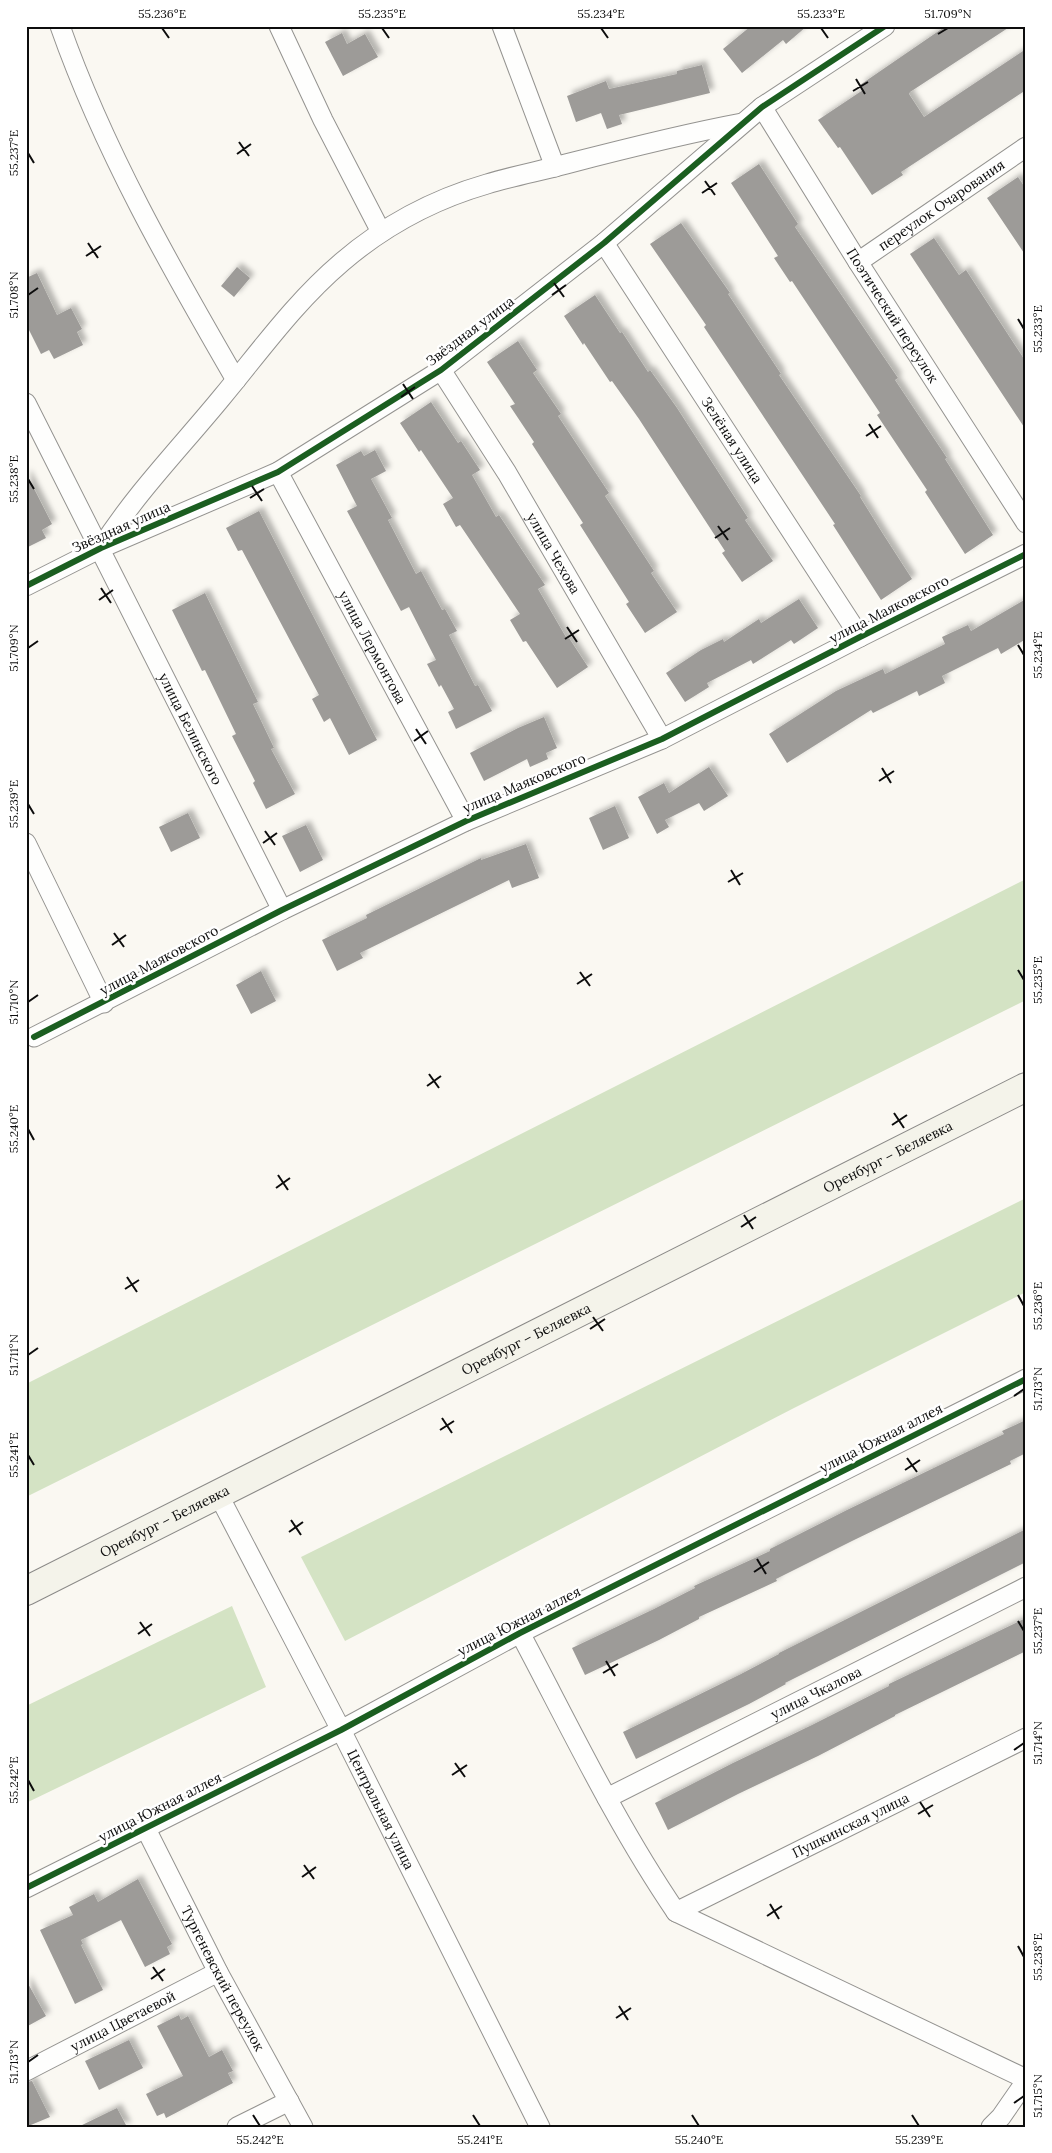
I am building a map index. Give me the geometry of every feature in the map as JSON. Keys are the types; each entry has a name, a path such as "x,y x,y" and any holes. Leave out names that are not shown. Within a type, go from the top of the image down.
{"main road":[{"name":"Оренбург – Беляевка","path":"26,1591 1026,1087"}],"street":[{"path":"60,26 91,107 121,172 236,380"},
{"path":"279,26 323,120 381,232"},
{"path":"502,26 556,167"},
{"name":"Звёздная улица","path":"26,586 101,548 278,472 441,370 604,243 762,107 885,26"},
{"name":"Поэтический переулок","path":"762,107 858,262 1026,523"},
{"path":"101,548 120,518 139,494 236,380 299,302 343,261 381,232 426,207 468,190 651,142 744,122"},
{"name":"переулок Очарования","path":"858,262 1026,147"},
{"name":"Зелёная улица","path":"604,243 860,637"},
{"name":"улица Чехова","path":"441,370 507,472 662,739"},
{"name":"улица Белинского","path":"26,403 101,548 282,910"},
{"name":"улица Лермонтова","path":"278,472 466,821"},
{"name":"улица Маяковского","path":"34,1038 282,910 466,821 662,739 1026,554"},
{"path":"26,843 104,1003"},
{"name":"улица Южная аллея","path":"26,1888 341,1730 520,1633 1026,1379"},
{"name":"Центральная улица","path":"218,1494 341,1730 540,2127"},
{"name":"улица Чкалова","path":"607,1798 1026,1587"},
{"path":"520,1633 646,1869 676,1912 1026,2080 999,2124"},
{"name":"Пушкинская улица","path":"676,1912 1026,1738"},
{"name":"Тургеневский переулок","path":"146,1829 218,1972 302,2127"},
{"name":"улица Цветаевой","path":"26,2071 218,1972"},
{"path":"237,2127 289,2101"}],"green space":[{"path":"1026,879 1026,1000 26,1497 26,1384"},
{"path":"1026,1198 1026,1292 794,1408 345,1641 301,1557"},
{"path":"232,1606 266,1687 26,1803 26,1706"}],"building":[{"path":"751,26 807,26 786,44 783,40 742,73 723,49"},
{"path":"946,26 1011,26 910,92 909,94 924,117 1026,49 1026,90 901,172 903,175 872,195 840,147 838,148 818,120 863,90 860,85"},
{"path":"342,33 347,44 365,34 378,57 343,76 325,42"},
{"path":"702,65 710,93 619,115 622,124 607,129 601,113 576,122 567,96 606,81 609,89 677,74 677,71"},
{"path":"759,164 798,224 795,227 898,378 895,380 947,458 945,459 993,535 965,554 925,492 927,490 877,415 880,413 792,281 790,282 774,258 778,256 731,183"},
{"path":"1018,177 1026,189 1026,256 987,198"},
{"path":"681,223 730,293 728,294 781,374 779,375 861,496 912,579 881,600 833,525 835,524 704,327 706,325 650,244"},
{"path":"934,238 959,275 966,270 1026,362 1026,430 910,254"},
{"path":"237,267 250,278 234,297 221,286"},
{"path":"37,273 57,315 71,308 82,329 77,332 83,345 54,359 49,350 41,354 26,324 26,278"},
{"path":"595,295 648,372 650,370 677,408 748,518 745,520 773,561 742,582 722,553 725,551 639,419 612,381 610,382 584,343 583,345 564,316"},
{"path":"518,341 537,370 533,373 561,414 558,416 609,493 605,496 654,571 651,573 677,612 645,633 626,604 629,602 580,525 583,523 510,406 515,404 487,362"},
{"path":"431,402 458,443 461,441 480,470 472,475 496,517 499,515 545,585 538,589 567,639 569,638 588,667 557,688 526,641 523,642 510,620 520,614 460,525 456,527 443,504 453,498 421,450 419,452 400,423"},
{"path":"375,450 386,471 371,479 392,518 388,520 416,574 421,571 442,610 445,609 457,631 449,635 475,686 478,685 492,711 456,729 448,712 454,709 441,685 439,687 427,664 436,660 409,607 401,611 347,511 357,506 336,465 361,451 364,456"},
{"path":"26,473 52,524 42,530 46,538 26,548"},
{"path":"259,511 377,740 349,755 330,718 324,722 312,699 319,695 242,550 238,551 226,528"},
{"path":"205,593 258,702 253,704 274,748 271,749 295,794 266,809 253,783 255,781 232,736 236,734 205,670 202,671 172,610"},
{"path":"799,599 818,628 794,644 791,640 753,664 751,660 707,683 709,687 685,702 666,673 701,650 723,639 724,642 759,619 761,623"},
{"path":"1026,599 1026,639 1001,654 998,648 942,676 945,683 919,696 917,691 873,713 871,710 787,763 769,734 836,691 883,669 885,674 945,644 942,637 968,625 971,631"},
{"path":"544,717 557,748 546,753 548,759 530,767 527,759 484,781 470,753"},
{"path":"709,767 728,796 704,811 699,803 665,820 669,827 657,834 638,797 664,783 669,793"},
{"path":"615,806 629,838 603,850 589,818"},
{"path":"188,813 200,838 171,852 159,827"},
{"path":"306,825 323,860 300,872 282,836"},
{"path":"526,844 539,878 512,888 509,880 360,953 363,958 337,971 322,940 367,918 366,915 481,858 481,860"},
{"path":"261,971 276,1001 251,1014 236,985"},
{"path":"1026,1420 1026,1453 1010,1461 1011,1464 852,1541 776,1579 777,1581 699,1617 699,1619 659,1640 585,1675 572,1648 654,1609 695,1588 694,1586 770,1551 770,1549 847,1510 1004,1434 1002,1431"},
{"path":"1026,1529 1026,1562 785,1683 749,1704 636,1759 623,1732"},
{"path":"1026,1618 1026,1651 668,1830 655,1803 889,1686 889,1684"},
{"path":"138,1879 172,1944 167,1947 170,1954 145,1967 121,1920 81,1940 83,1944 81,1945 103,1990 75,2004 40,1930 73,1915 69,1907 94,1894 98,1902"},
{"path":"26,1980 46,2016 26,2027"},
{"path":"179,2015 181,2020 188,2016 209,2057 222,2050 233,2071 228,2073 233,2083 166,2118 164,2113 157,2116 146,2094 183,2076 157,2026"},
{"path":"129,2040 143,2068 99,2090 85,2061"},
{"path":"32,2081 50,2117 26,2127 26,2082"},
{"path":"117,2108 127,2127 78,2127"}],"cycle path":[{"path":"26,586 101,548 278,472 441,370 604,243 762,107 885,26"},
{"path":"34,1037 282,910 466,821 662,739 1026,554"},
{"path":"26,1888 341,1730 520,1633 1026,1379"}]}
